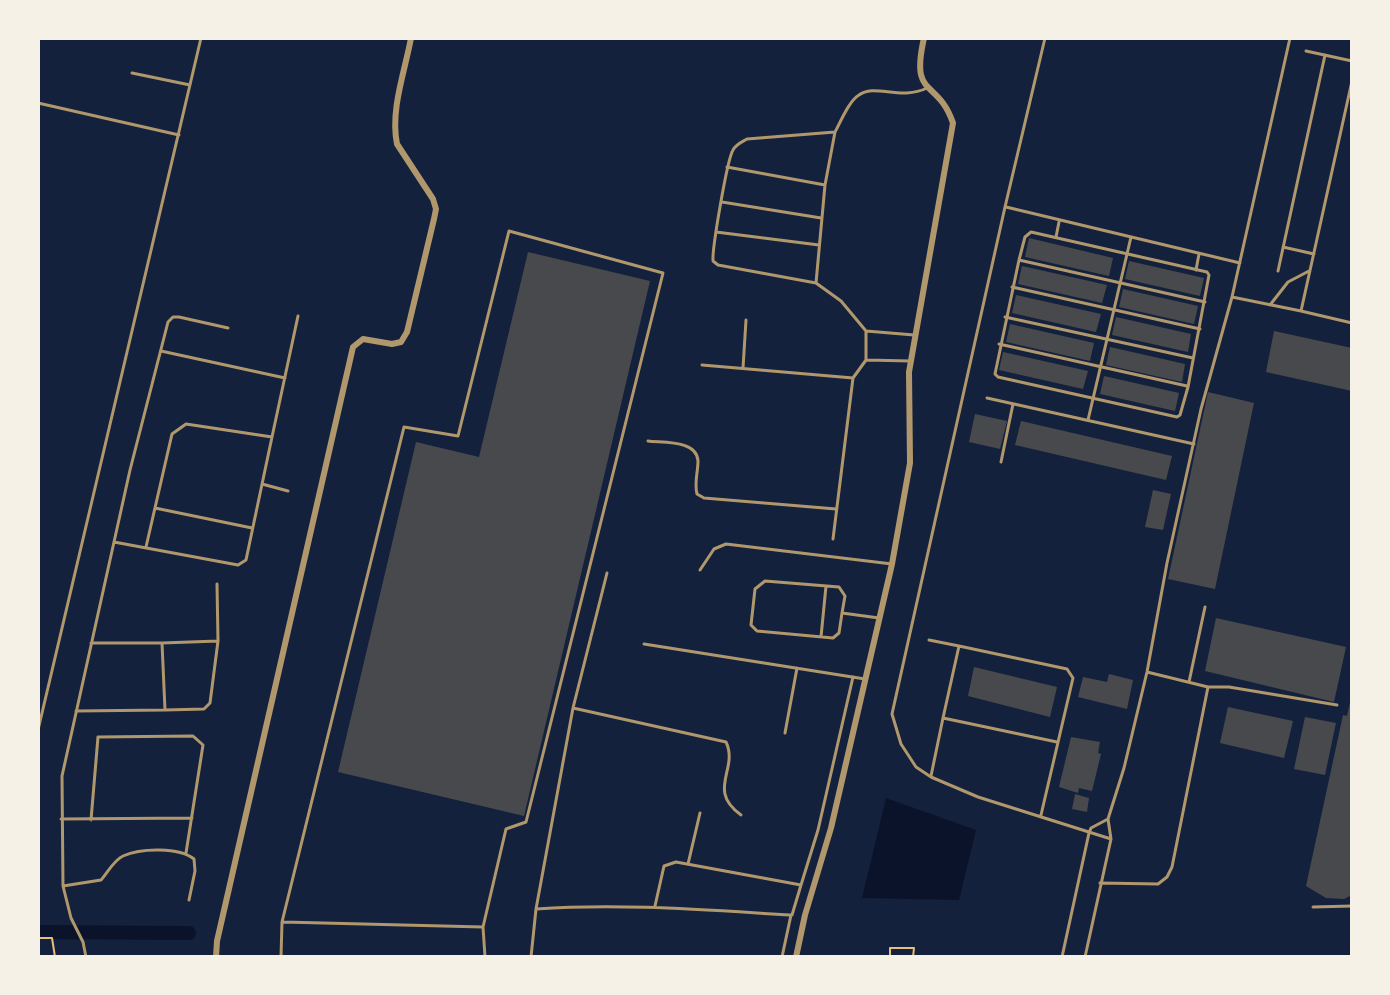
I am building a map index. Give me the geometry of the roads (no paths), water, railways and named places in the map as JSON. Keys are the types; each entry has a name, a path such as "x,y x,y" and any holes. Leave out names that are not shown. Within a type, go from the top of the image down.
{"street":[{"path":"216,957 353,347 363,339 392,344 401,342 407,332 434,219 436,209 433,199 397,144 395,135 411,38"},
{"path":"796,957 831,828 892,564 910,463 910,361 953,123 947,108 921,81 918,69 924,38"}],"lane":[{"path":"38,730 201,38"},
{"path":"1045,38 892,714 894,730 901,744 916,767 931,777 978,797 1111,839"},
{"path":"1085,957 1111,839 1108,819 1147,672 1194,444 1232,297 1290,38"},
{"path":"1306,51 1352,61"},
{"path":"1278,271 1325,55"},
{"path":"132,73 190,85"},
{"path":"1301,311 1352,81"},
{"path":"816,283 825,185 835,132 858,95 872,90 915,94 927,88"},
{"path":"38,103 179,135"},
{"path":"833,539 853,378 866,360 866,331 841,301 816,283 718,265 712,256 727,167 737,144 747,139 835,132"},
{"path":"727,167 825,185"},
{"path":"722,202 822,218"},
{"path":"1005,207 1240,263"},
{"path":"1056,237 1059,220"},
{"path":"281,957 282,922 404,427 458,436 509,231 663,273 526,822 506,829 483,927 485,957"},
{"path":"716,232 819,245"},
{"path":"1027,233 1127,253 1209,275 1188,387 1182,412 1177,417 998,377 994,370 999,344 1027,233"},
{"path":"1088,420 1131,237"},
{"path":"1283,247 1314,254"},
{"path":"1196,270 1199,253"},
{"path":"1019,260 1205,302"},
{"path":"1270,305 1288,282 1310,270"},
{"path":"1012,287 1200,329"},
{"path":"1232,297 1352,323"},
{"path":"114,542 238,565 246,560 298,316"},
{"path":"86,957 63,886 61,819 62,776 91,643 168,322 173,317 228,328"},
{"path":"1005,317 1194,358"},
{"path":"743,368 746,320"},
{"path":"866,331 915,335"},
{"path":"999,344 1188,387"},
{"path":"161,351 285,378"},
{"path":"866,360 910,361"},
{"path":"702,365 853,378"},
{"path":"987,398 1194,444"},
{"path":"1001,462 1013,404"},
{"path":"146,547 172,434 178,428 186,424 272,437"},
{"path":"648,441 687,446 695,450 698,458 695,488 697,494 704,498 836,509"},
{"path":"262,484 288,491"},
{"path":"155,508 252,528"},
{"path":"700,570 714,549 726,544 892,564"},
{"path":"531,957 536,909 573,708 607,573"},
{"path":"765,581 839,587 843,591 842,613 837,637 757,631 751,625 755,589 765,581"},
{"path":"76,711 208,707 218,641 217,584"},
{"path":"821,637 826,586"},
{"path":"1189,682 1205,607"},
{"path":"842,613 879,618"},
{"path":"929,640 1072,672 1041,815"},
{"path":"91,643 218,641"},
{"path":"162,643 165,710"},
{"path":"644,644 865,679"},
{"path":"931,777 959,646"},
{"path":"785,733 797,668"},
{"path":"1147,672 1208,687 1229,687 1337,705"},
{"path":"782,957 791,915 818,830 853,677"},
{"path":"1100,883 1158,884 1167,877 1172,867 1208,687"},
{"path":"573,708 726,742 729,749 724,792 726,801 741,815"},
{"path":"943,718 1057,742"},
{"path":"91,820 95,741 103,735 193,736 203,745 186,853"},
{"path":"688,864 700,813"},
{"path":"61,819 192,818"},
{"path":"1062,957 1089,833 1091,828 1108,819"},
{"path":"63,886 101,880 120,857 140,851 186,853 194,859 195,871 189,900"},
{"path":"655,906 664,866 669,862 801,885"},
{"path":"536,909 655,906 791,915"},
{"path":"1313,907 1352,906"},
{"path":"282,922 483,927"}],"water":[{"path":"886,798 976,830 959,900 862,898"}],"waterway":[{"path":"38,932 189,933"}]}
